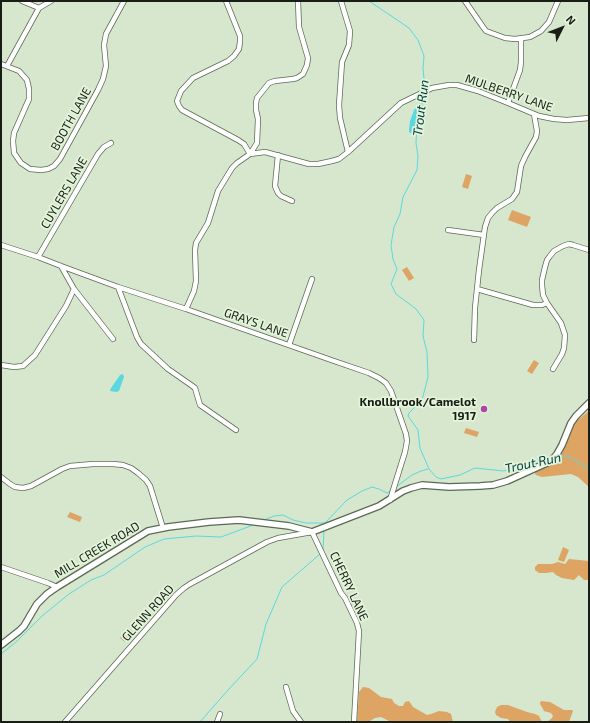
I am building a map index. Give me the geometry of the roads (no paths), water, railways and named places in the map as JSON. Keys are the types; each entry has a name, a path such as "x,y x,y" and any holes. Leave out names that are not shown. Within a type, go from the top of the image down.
{"street":[{"path":"22,1 39,8"},
{"path":"7,66 39,8 51,1"},
{"name":"BOOTH LANE","path":"1,64 19,71 27,80 29,89 28,99 14,133 14,153 21,163 30,169 48,169 54,166 60,159 103,79 106,66 104,45 106,34 124,1"},
{"path":"226,1 240,36 239,49 228,61 200,74 189,82 181,91 177,101 182,110 244,144 250,154"},
{"path":"186,310 194,291 196,281 194,250 196,243 208,223 220,187 237,163 250,154 256,143 258,119 256,100 270,83 297,78 303,74 307,65 308,58 299,27 298,1"},
{"path":"341,1 350,31 349,45 342,62 340,105 340,118 348,152"},
{"path":"465,1 486,31 505,38 521,39 534,35 544,28 549,22 558,1"},
{"path":"508,103 520,70 521,39"},
{"name":"MULBERRY LANE","path":"250,154 265,152 309,164 318,164 339,159 401,103 432,88 442,86 457,85 478,91 547,118 567,120 589,118"},
{"path":"474,340 477,289 484,235 488,218 497,208 512,199 517,192 522,166 536,137 537,131 534,114"},
{"name":"CUYLERS LANE","path":"38,257 98,154 110,143"},
{"path":"278,155 275,186 281,196 292,201"},
{"path":"448,230 484,235"},
{"path":"553,368 562,354 565,335 561,323 547,302 542,289 542,280 547,260 559,248 569,244 589,250"},
{"name":"GRAYS LANE","path":"1,245 38,257 118,287 369,373 379,378 386,383 391,391 407,441 390,500"},
{"path":"61,266 74,289 113,339"},
{"path":"289,345 312,279"},
{"path":"118,287 141,344 168,369 195,388 200,406 236,430"},
{"path":"1,365 14,367 23,366 35,355 66,306 74,289"},
{"path":"477,289 533,305 547,302"},
{"path":"312,532 379,506 403,491 422,485 493,485 507,481 551,461 562,445 571,423 589,403"},
{"path":"1,477 15,487 23,488 31,486 70,466 93,464 123,465 138,473 150,486 163,528"},
{"name":"MILL CREEK ROAD","path":"1,645 19,631 28,621 41,599 56,587 148,531 209,522 239,520 289,526 312,532"},
{"name":"CHERRY LANE","path":"312,532 341,593 345,598 358,631 354,722"},
{"name":"GLENN ROAD","path":"65,722 176,595 184,588 267,542 278,538 312,532"},
{"path":"1,567 56,587"},
{"path":"286,687 292,712 301,722"},
{"path":"217,722 220,714"}],"water":[{"path":"420,103 424,107 417,121 416,131 412,134 409,132 410,121 414,110"},
{"path":"123,374 124,377 119,391 110,391 120,375"}],"waterway":[{"name":"Trout Run","path":"369,1 409,28 418,40 424,56 423,68 425,89"},
{"name":"Trout Run","path":"422,104 424,94"},
{"name":"Trout Run","path":"417,121 417,170 403,197 400,214 394,227 391,245 393,259 397,269 391,284 396,294 416,309 424,320 423,336 427,352 428,377 422,400 409,413 408,416 418,430 420,448 429,469 436,477 441,479 460,475 475,468 504,471 522,464 550,457"},
{"name":"Trout Run","path":"557,457 568,456 589,469"},
{"path":"396,487 412,475 428,469"},
{"path":"264,520 274,516 283,515 293,520 306,523 325,523 347,500 362,491 372,487 387,493 390,491"},
{"path":"1,654 16,642 42,616 69,594 91,580 104,575 145,547 164,539 196,536 221,537 256,524"},
{"path":"323,550 324,530"},
{"path":"200,722 257,659 266,624 282,587 320,554"}],"place":[{"name":"Knollbrook/Camelot 1917","path":"484,409"}]}
